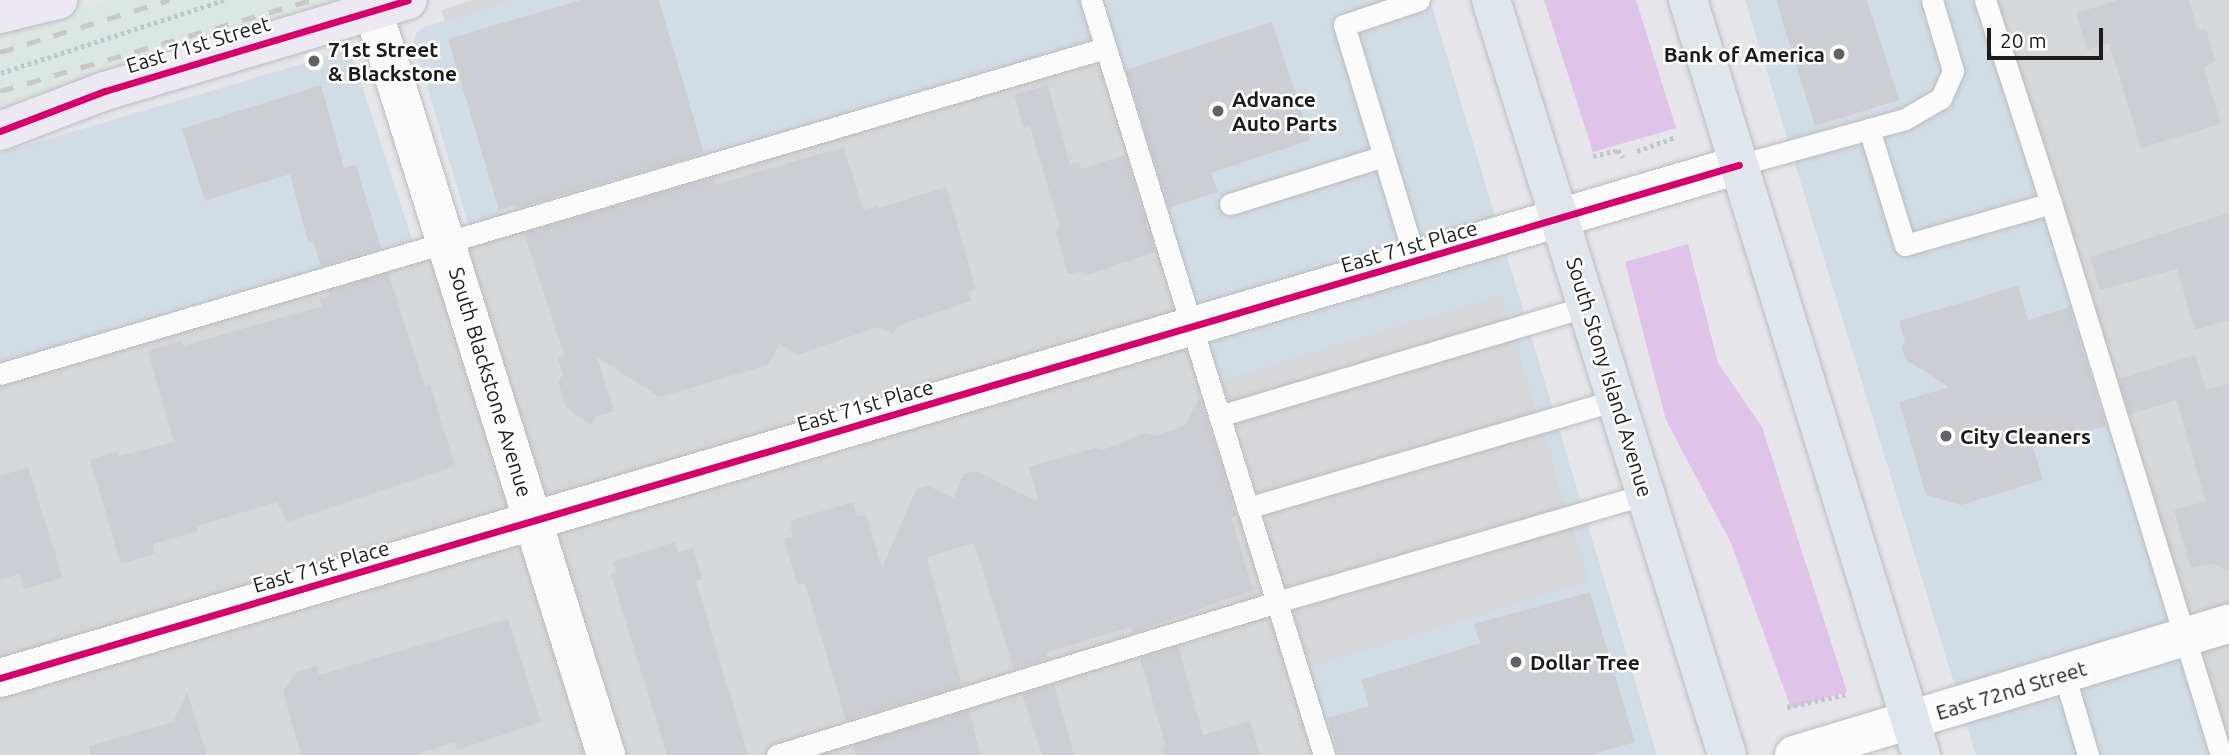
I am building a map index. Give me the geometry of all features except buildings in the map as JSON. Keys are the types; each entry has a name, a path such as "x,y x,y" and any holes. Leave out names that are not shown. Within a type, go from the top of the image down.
{"highway":[{"name":"South Stony Island Avenue","path":"1491,0 1727,755"},
{"path":"1688,0 1916,737"}],"main road":[{"path":"0,13 58,0"},
{"name":"East 71st Street","path":"0,131 105,91 391,5"}],"street":[{"name":"South Blackstone Avenue","path":"391,5 447,242 606,755"},
{"name":"East 71st Place","path":"0,678 1416,262 1739,164"},
{"name":"East 72nd Street","path":"1794,755 1916,737 2064,674 2229,624"}],"lane":[{"path":"1091,0 1324,755"},
{"path":"1416,262 1344,25 1419,0"},
{"path":"1739,164 1905,119 1941,98 1953,71 1932,0"},
{"path":"1985,0 2051,203 2221,755"},
{"path":"0,374 1105,48"},
{"path":"1869,129 1905,245 2051,203"},
{"path":"1230,204 1384,156"},
{"path":"1219,415 1588,306"},
{"path":"1247,508 1617,400"},
{"path":"777,755 1277,602 1646,494"},
{"path":"2064,674 2088,755"}],"path":[{"path":"1,73 224,0"},
{"path":"1593,156 1618,150 1621,157 1676,137"},
{"path":"1787,707 1847,694"}],"shaded area":[{"path":"110,0 355,0 0,114 0,26"},
{"path":"473,0 514,0 445,21 441,10"},
{"path":"514,0 1430,0 1657,755 1315,755 1100,62 471,234 414,42 416,33 427,26"},
{"path":"1544,0 1636,0 1676,128 1593,152"},
{"path":"1745,0 1983,0 2221,755 1976,755"},
{"path":"1983,0 2229,0 2229,755"},
{"path":"350,50 416,251 0,374 0,153"},
{"path":"1100,61 1315,755 0,755 0,374 496,227"},
{"path":"1688,244 1718,363 1762,427 1847,692 1791,708 1731,543 1666,420 1625,262"},
{"path":"1501,296 1588,581 1310,666 1223,381"}],"railway":[{"path":"0,52 169,0"},
{"path":"0,91 311,0"}],"cycle path":[{"path":"0,131 105,91 408,0"},
{"path":"0,678 1739,165"}],"place":[{"name":"Bank of America","path":"1839,54"},
{"name":"71st Street & Blackstone","path":"314,61"},
{"name":"Advance Auto Parts","path":"1218,111"},
{"name":"City Cleaners","path":"1946,436"},
{"name":"Dollar Tree","path":"1516,662"}]}
